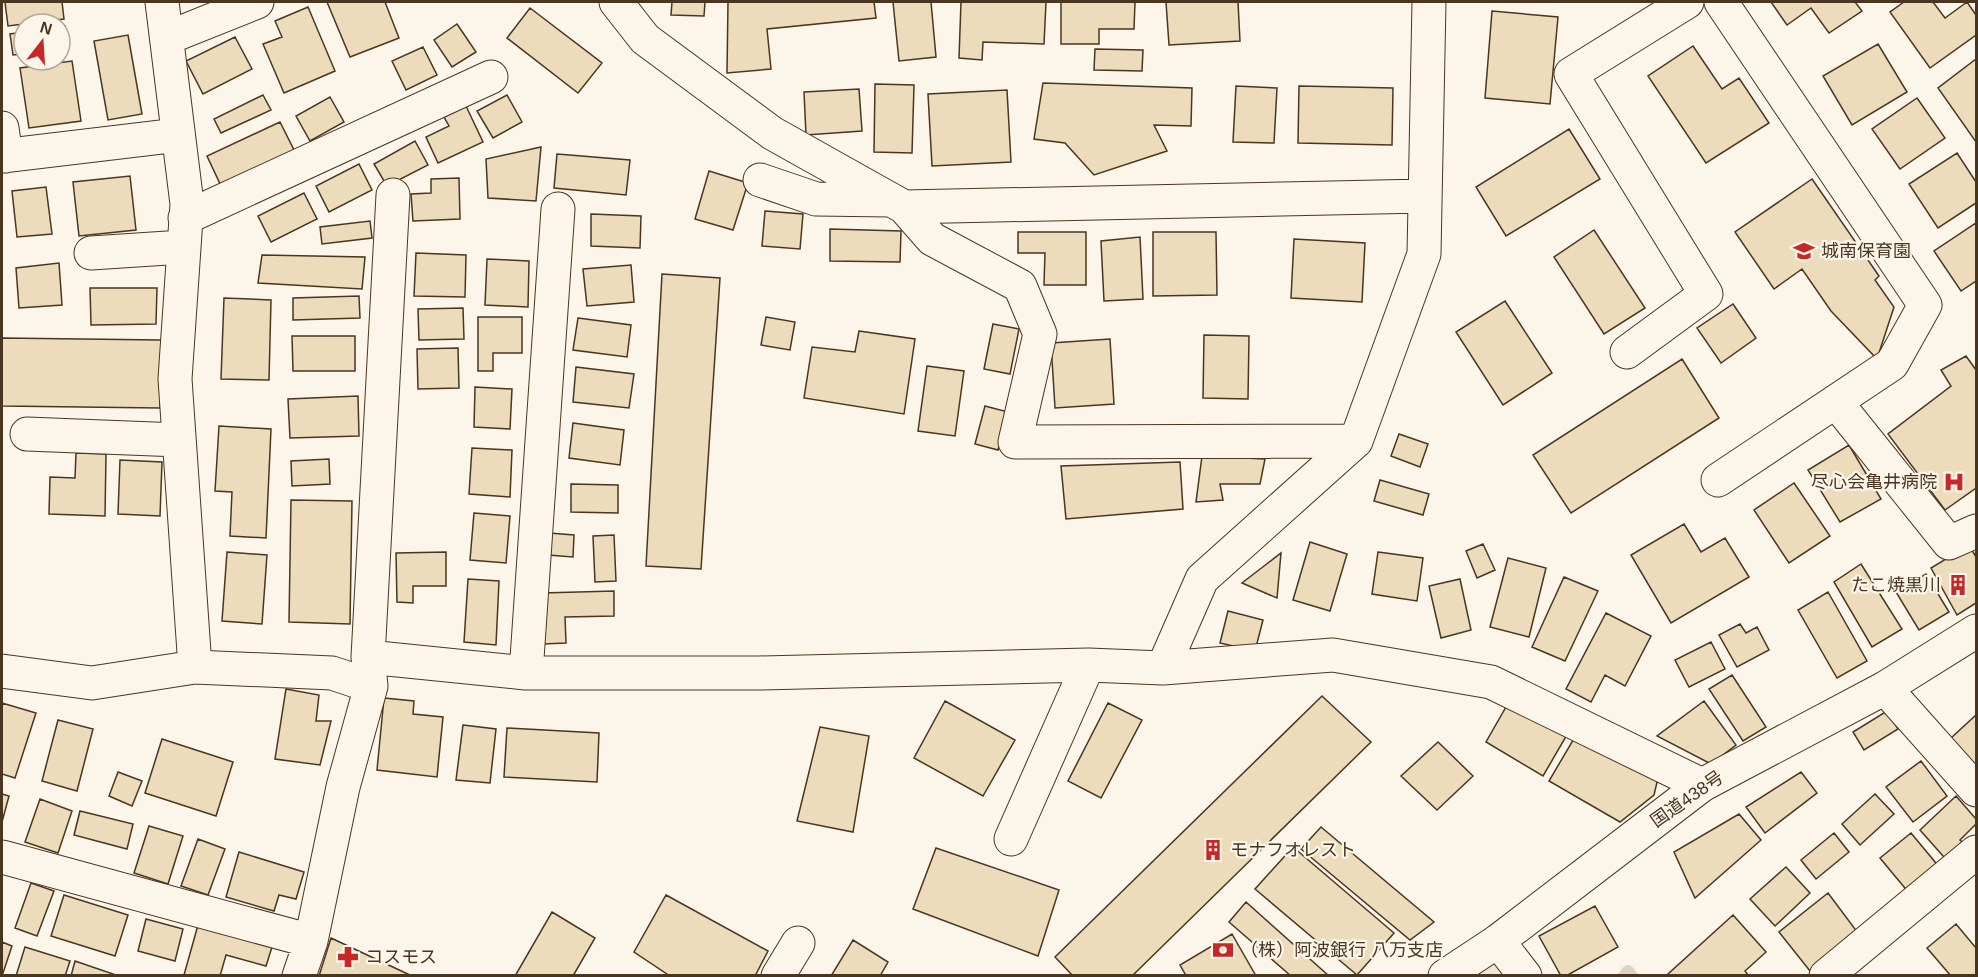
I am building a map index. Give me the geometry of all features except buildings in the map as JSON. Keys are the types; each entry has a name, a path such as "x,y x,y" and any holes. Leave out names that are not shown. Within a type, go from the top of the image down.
{"main road":[{"path":"162,2 187,204 175,379 195,667"},
{"path":"167,38 257,2"},
{"path":"616,2 645,39 772,133 898,204 932,239 1020,286 1040,334 1015,442 1356,441"},
{"path":"1163,668 1202,579 1356,441 1424,254 1429,2"},
{"path":"1628,352 1706,294 1571,74 1687,2"},
{"path":"1718,480 1892,364 1925,305 1721,2"},
{"path":"91,253 184,233 491,77"},
{"path":"3,147 178,135"},
{"path":"760,180 816,199 898,204 1425,196"},
{"path":"299,975 311,941 369,672 393,195"},
{"path":"526,673 558,209"},
{"path":"1836,402 1949,543 1977,531"},
{"path":"27,434 179,440"},
{"name":"国道438号","path":"1445,975 1498,941 1702,784 1885,688 1977,631"},
{"path":"2,671 92,683 195,667 332,673 759,673 1088,665 1163,668 1333,655 1491,682 1702,784"},
{"path":"1011,838 1088,665"},
{"path":"1885,688 1977,790"},
{"path":"1826,975 1977,852"},
{"path":"2,857 311,941"},
{"path":"1498,941 1525,975"},
{"path":"778,975 798,943"}],"shaded area":[{"path":"1491,952 1507,976 1454,976"}],"waterway":[{"path":"1624,976 1628,971 1632,976"}],"place":[{"name":"城南保育園","path":"1804,251"},
{"name":"尽心会亀井病院","path":"1954,482"},
{"name":"たこ焼黒川","path":"1958,585"},
{"name":"モナフオレスト","path":"1213,850"},
{"name":"（株）阿波銀行 八万支店","path":"1223,950"},
{"name":"コスモス","path":"348,957"}]}
